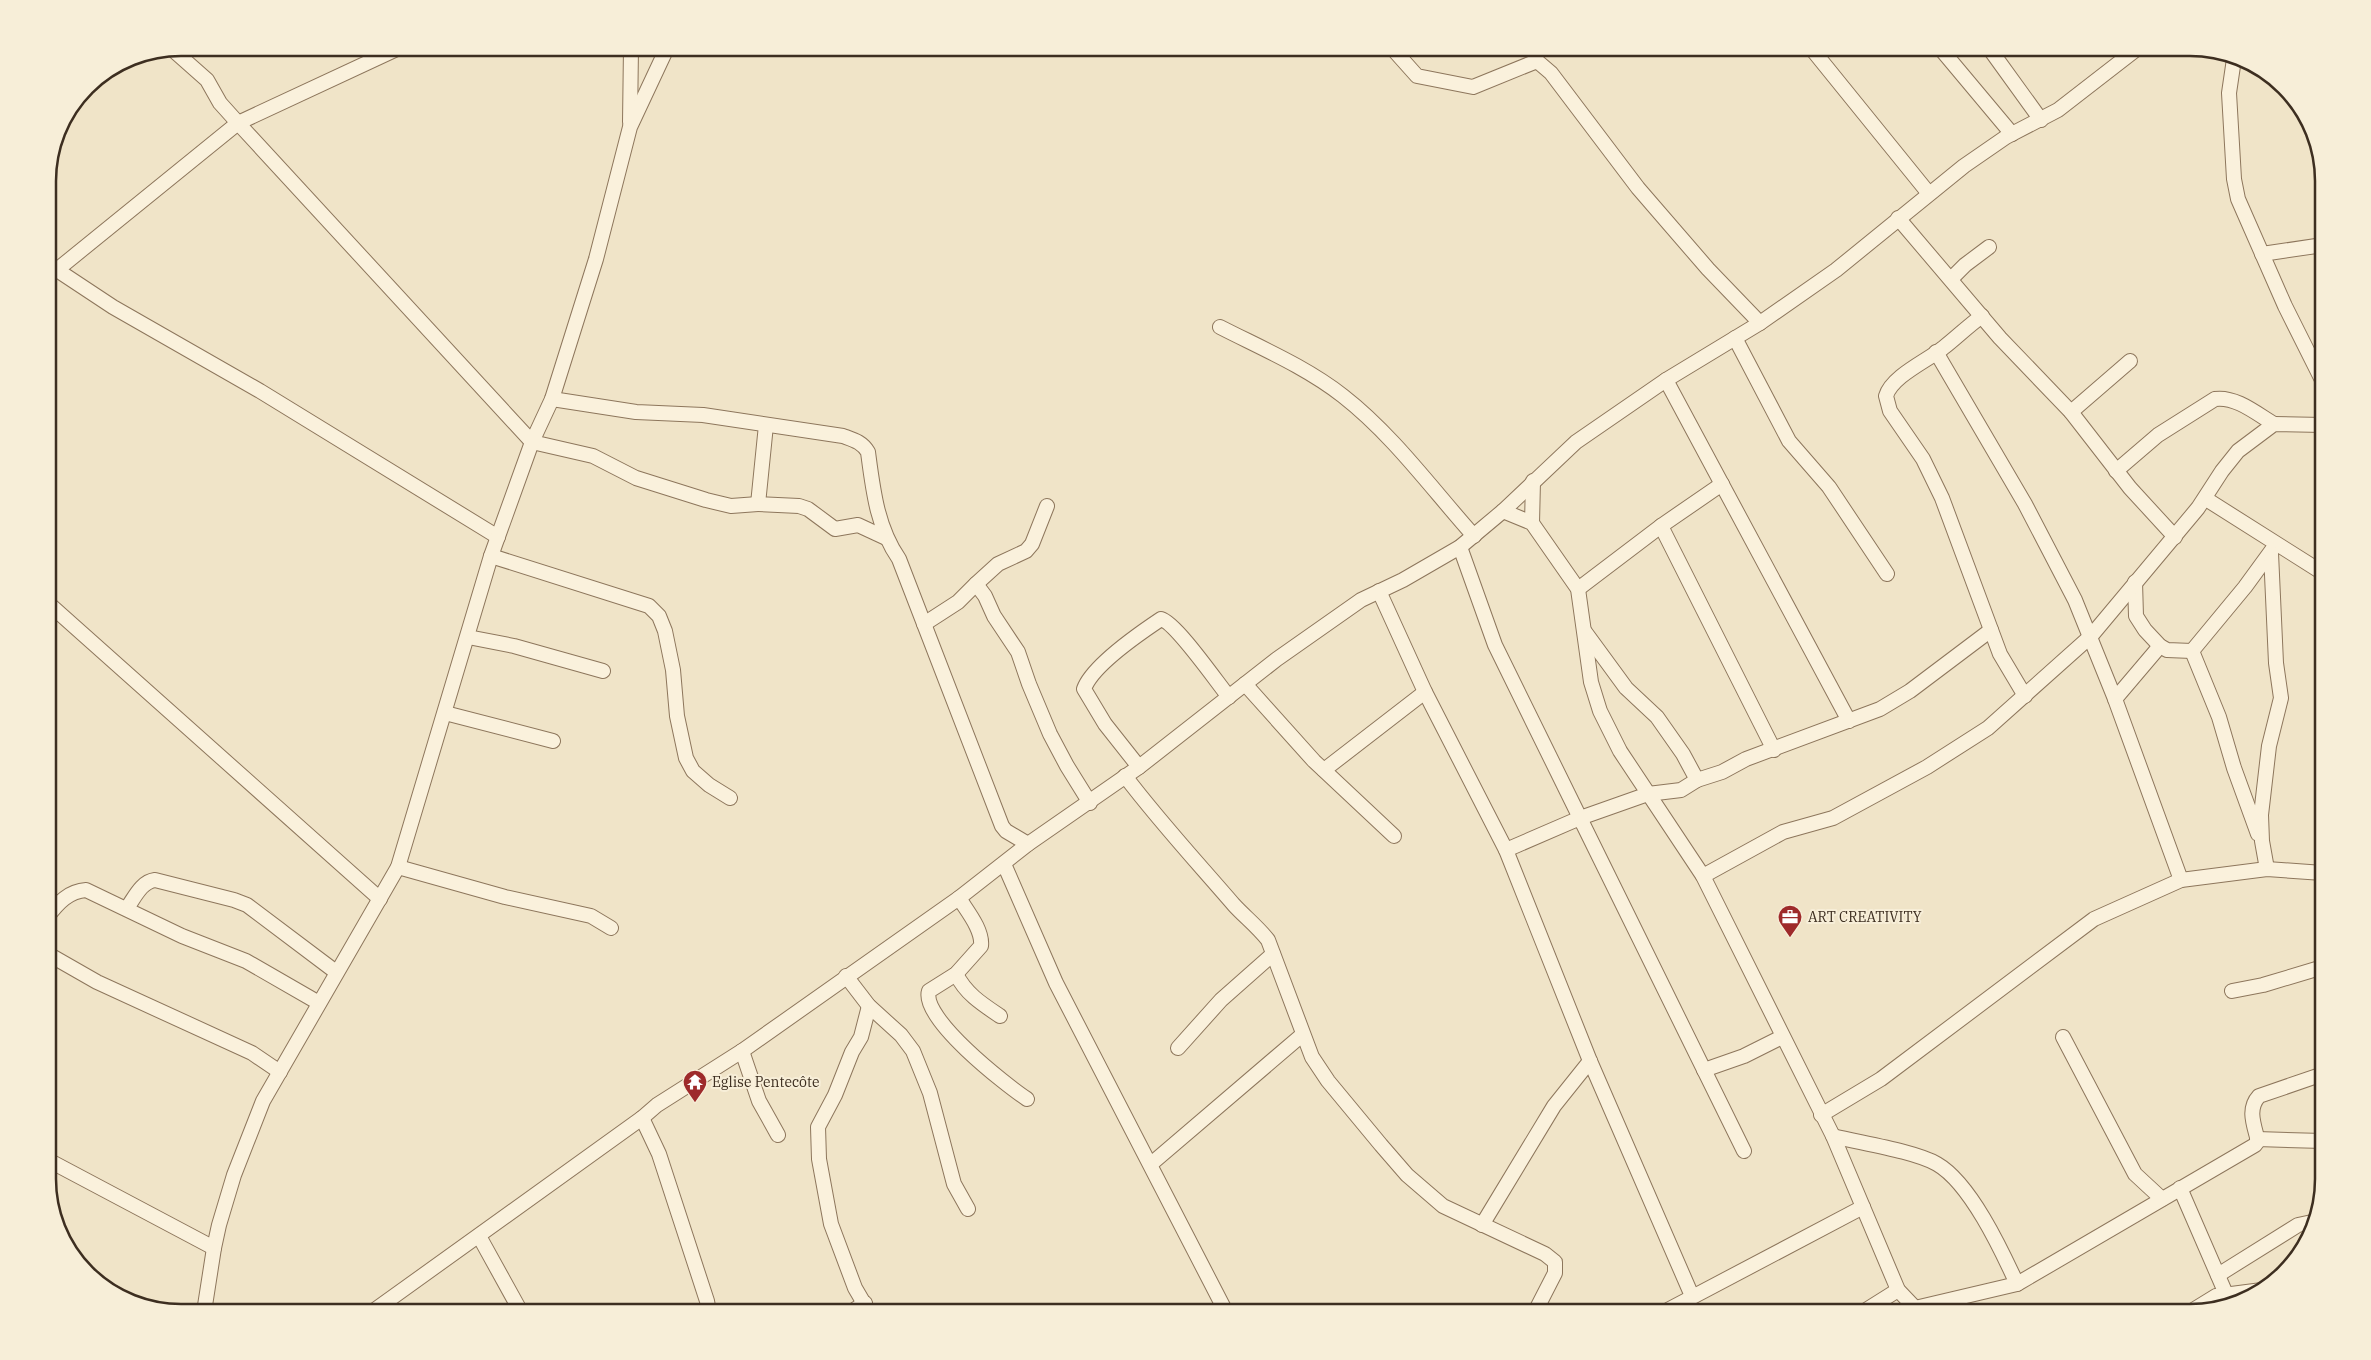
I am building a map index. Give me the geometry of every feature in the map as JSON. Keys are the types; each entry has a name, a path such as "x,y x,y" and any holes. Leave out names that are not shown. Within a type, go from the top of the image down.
{"street":[{"path":"1399,56 1417,76 1473,88 1537,61 1551,73 1638,188 1708,269 1760,323"},
{"path":"1818,56 1926,190"},
{"path":"1947,56 2012,134"},
{"path":"1995,56 2041,120"},
{"path":"383,1304 642,1118 657,1105 742,1051 959,898 1028,844 1090,803 1125,776 1140,768 1277,659 1361,600 1403,580 1460,547 1503,511 1576,442 1666,380 1760,323 1836,270 1964,166 2012,134 2058,110 2128,56"},
{"path":"181,57 207,80 220,103 532,442 561,447 593,456 636,478 706,500 731,506 758,504 799,506 808,509 835,529 858,525 886,538"},
{"path":"57,262 238,123 380,57"},
{"path":"630,126 631,57"},
{"path":"205,1304 214,1248 238,1166 262,1101 398,867 491,556 532,442 552,400 596,259 630,126 663,57"},
{"path":"2233,64 2229,93 2234,179 2238,199 2248,226 2314,364"},
{"path":"1898,218 2000,338 2071,412 2116,471 2175,536"},
{"path":"2262,254 2314,246"},
{"path":"1951,279 1965,265 1989,247"},
{"path":"57,271 113,307 260,392 498,536"},
{"path":"1982,316 1893,385 1887,391 1887,401 1923,459 1942,498 2003,661 2025,696"},
{"path":"1220,327 1307,372 1343,396 1374,423 1474,536"},
{"path":"1735,338 1789,441 1829,487 1887,574"},
{"path":"1936,352 2039,529 2091,636 2181,880"},
{"path":"2071,412 2130,361"},
{"path":"1666,380 1849,721"},
{"path":"2116,471 2158,435 2215,399 2224,398 2235,402 2274,424 2314,425"},
{"path":"552,400 636,412 703,415 843,436 856,440 864,446 868,452 878,514 886,538 898,559 1006,831 1008,860 1056,983 1222,1304"},
{"path":"1703,876 1782,832 1833,818 1927,768 1988,728 2091,636 2206,499 2222,471 2238,451 2274,424"},
{"path":"758,504 766,425"},
{"path":"1532,523 1533,481"},
{"path":"1578,589 1660,526 1722,484"},
{"path":"2206,499 2272,548 2314,569"},
{"path":"924,624 958,602 998,564 1026,551 1032,544 1047,506"},
{"path":"1503,511 1532,523 1578,589 1591,682 1600,711 1620,752 1703,876 1833,1136 1898,1290 1911,1304"},
{"path":"1660,526 1774,750"},
{"path":"1460,547 1495,645 1744,1151"},
{"path":"2192,651 2272,548"},
{"path":"2267,869 2262,841 2261,815 2267,763 2280,698 2277,673 2272,548"},
{"path":"491,556 649,606 659,616 672,670 677,716 686,758 693,771 730,798"},
{"path":"2135,582 2138,623 2160,646 2167,650 2192,651"},
{"path":"976,584 985,596 994,616 1018,652 1050,734 1090,803"},
{"path":"1379,591 1425,692 1506,850 1590,1061 1692,1296"},
{"path":"57,611 380,899"},
{"path":"1140,768 1105,724 1084,689 1094,672 1140,633 1161,619 1167,620 1178,631 1229,697"},
{"path":"1506,850 1580,818 1648,794 1681,790 1697,780 1722,772 1746,760 1810,734 1880,709 1910,692 1991,630"},
{"path":"1584,632 1626,688 1657,717 1683,754 1697,780"},
{"path":"468,637 514,646 603,671"},
{"path":"2115,699 2160,646"},
{"path":"2192,651 2219,717 2245,803 2262,841"},
{"path":"1246,684 1324,770 1394,836"},
{"path":"1324,770 1425,692"},
{"path":"445,712 554,740"},
{"path":"1125,776 1147,805 1236,907 1256,924 1268,940 1302,1035 1312,1057 1328,1081 1408,1175 1443,1206 1545,1254 1555,1262 1555,1273 1539,1304"},
{"path":"1006,831 1028,844"},
{"path":"398,867 505,897 591,916 611,928"},
{"path":"1821,1114 1881,1079 2094,919 2181,880 2267,869 2315,872"},
{"path":"127,908 142,886 148,881 155,880 234,900 246,905 336,972"},
{"path":"57,904 74,891 86,890 182,936 246,961 318,1003"},
{"path":"959,898 982,941 977,953 956,974 929,992 928,998 935,1012 955,1038 976,1060 1027,1099"},
{"path":"1178,1048 1221,1000 1273,954"},
{"path":"57,959 97,982 252,1053 280,1072"},
{"path":"2232,991 2263,985 2315,970"},
{"path":"956,974 962,986 973,998 1000,1016"},
{"path":"846,976 869,1006 901,1035 913,1051 930,1093 954,1184 968,1209"},
{"path":"865,1304 855,1288 831,1224 819,1159 818,1127 835,1095 852,1052 861,1037 869,1006"},
{"path":"1150,1164 1302,1035"},
{"path":"1704,1070 1744,1056 1782,1037"},
{"path":"2063,1037 2135,1174 2162,1199"},
{"path":"742,1051 760,1101 778,1135"},
{"path":"1482,1225 1554,1106 1590,1061"},
{"path":"1940,1304 2017,1284 2255,1145 2257,1139 2251,1110 2259,1096 2315,1077"},
{"path":"642,1118 659,1154 708,1304"},
{"path":"1833,1136 1920,1157 1936,1164 1949,1173 1965,1190 2004,1257 2017,1284"},
{"path":"2257,1139 2315,1141"},
{"path":"57,1165 214,1248"},
{"path":"2180,1188 2218,1275 2233,1296"},
{"path":"1678,1304 1863,1207"},
{"path":"2218,1275 2298,1225 2306,1223"},
{"path":"479,1236 517,1304"},
{"path":"1879,1304 1898,1290"},
{"path":"2204,1303 2216,1296 2232,1296"}],"place":[{"name":"ART CREATIVITY","path":"1790,938"},
{"name":"Eglise Pentecôte","path":"695,1103"}]}
